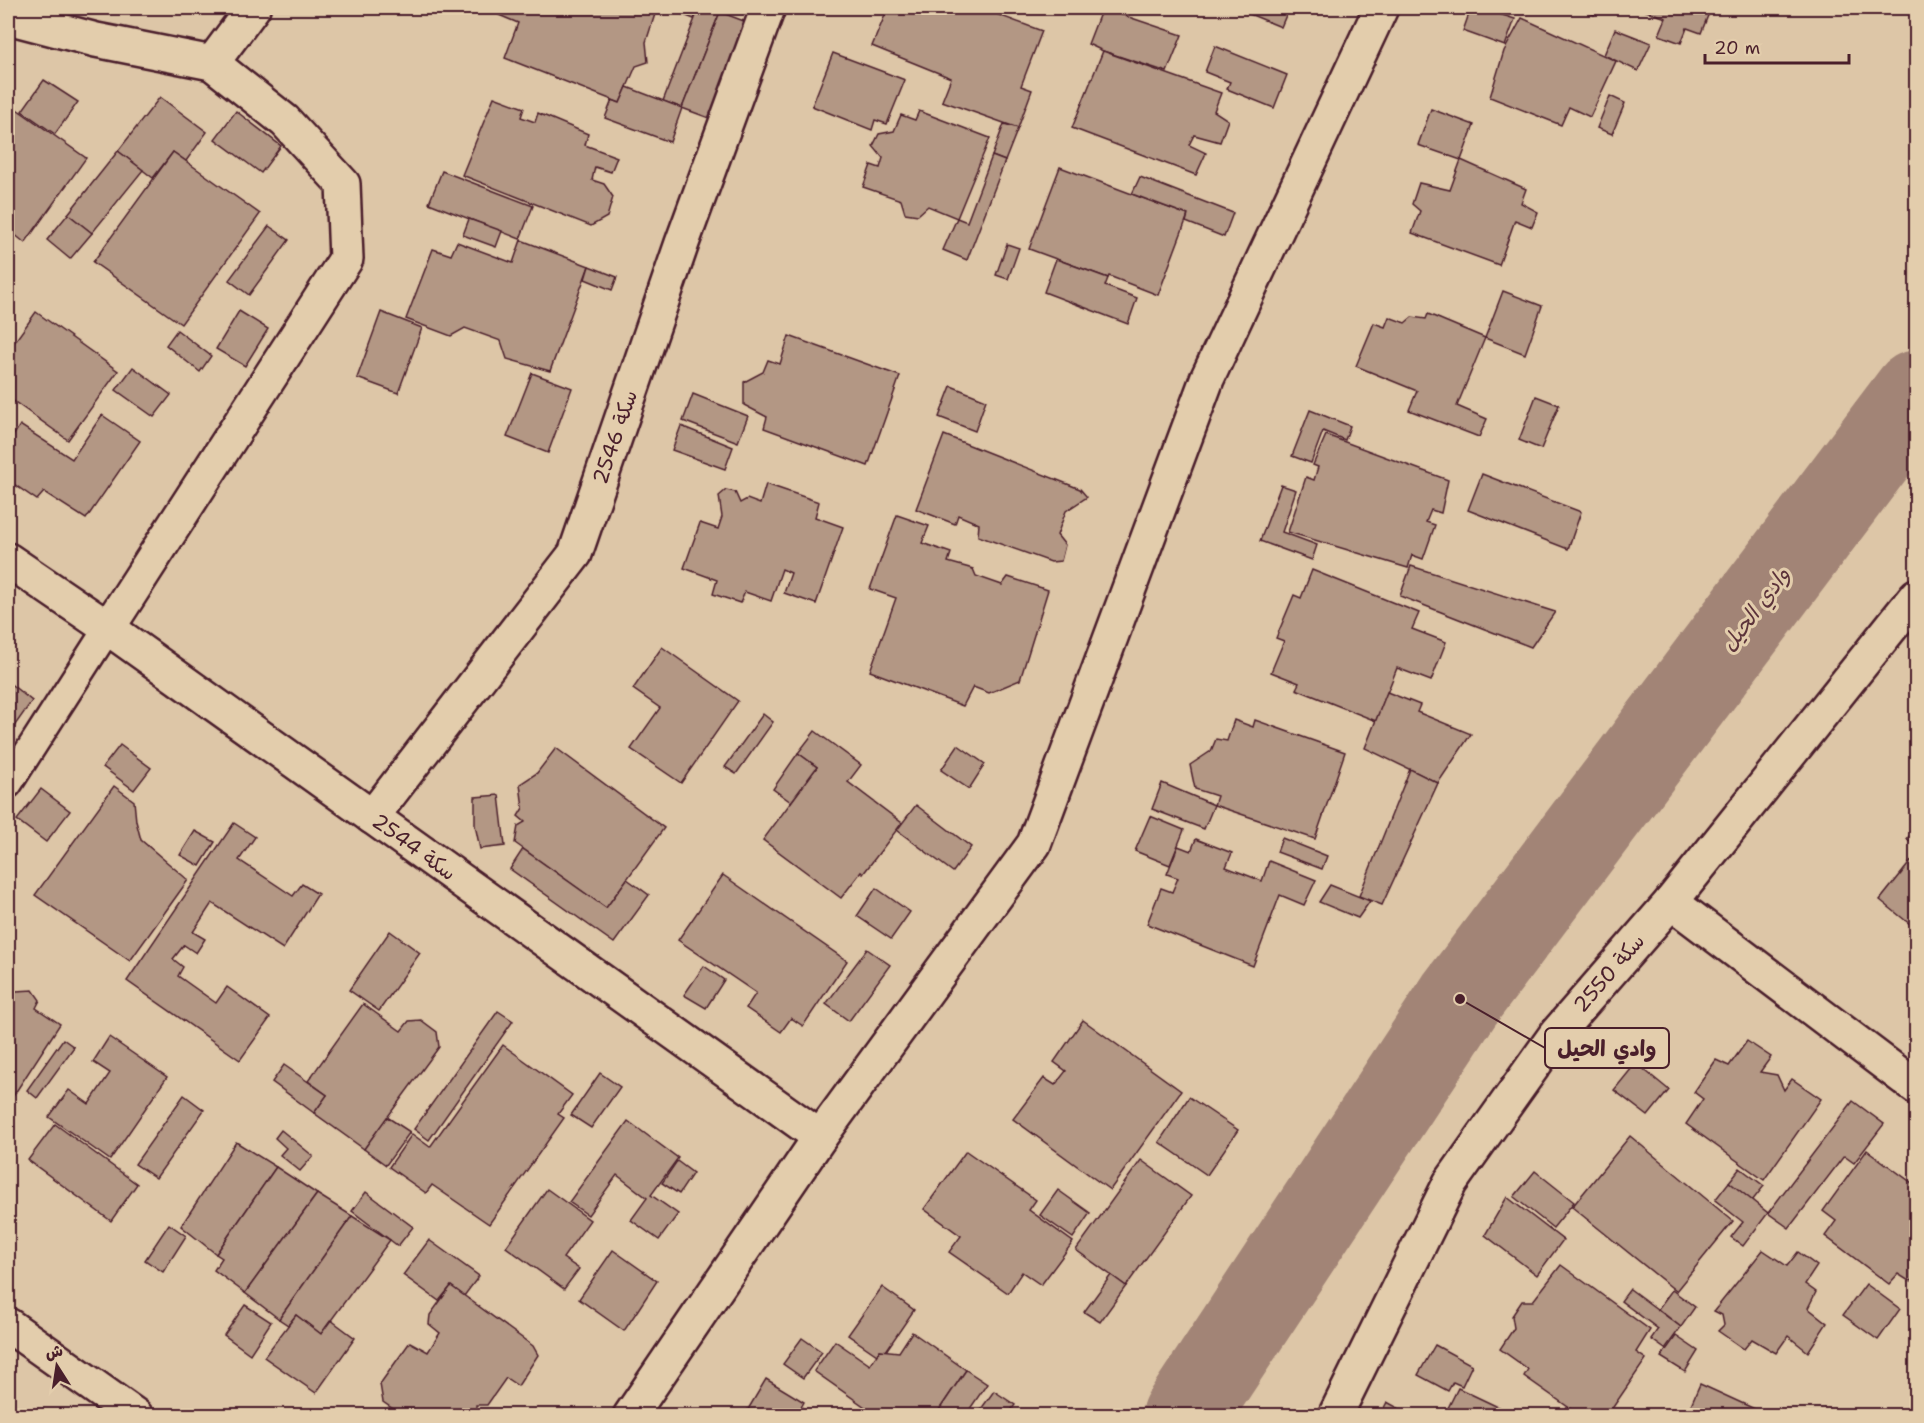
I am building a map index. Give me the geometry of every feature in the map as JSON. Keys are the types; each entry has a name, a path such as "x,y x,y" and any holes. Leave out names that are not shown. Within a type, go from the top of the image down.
{"street":[{"path":"212,63 253,8"},
{"name":"سكة 2546","path":"372,817 575,554 682,243 768,8"},
{"path":"630,1416 820,1137 1034,844 1207,379 1381,8"},
{"path":"8,17 96,40 212,63 285,121 343,183 346,259 108,628"},
{"name":"سكة 2544","path":"8,560 108,628 820,1137"},
{"name":"سكة 2550","path":"1335,1416 1450,1184 1556,1034 1671,902 1917,596"},
{"path":"1671,902 1917,1087"},
{"path":"8,1325 136,1416"}],"lane":[{"path":"8,784 108,628"}],"building":[{"path":"502,8 657,8 646,42 648,62 636,66 620,103 505,58 518,23 499,15"},
{"path":"666,8 699,8 694,19"},
{"path":"699,8 715,8 720,9 720,12 682,108 663,101"},
{"path":"888,8 980,8 1042,31 1021,86 1032,90 1018,128 942,101 951,78 872,46"},
{"path":"1102,8 1182,35 1167,72 1088,44"},
{"path":"1235,8 1289,8 1281,27"},
{"path":"1471,8 1480,8 1515,19 1505,46 1463,31"},
{"path":"1578,8 1597,8 1594,15"},
{"path":"1638,8 1711,8 1701,33 1687,28 1681,43 1659,35 1666,18"},
{"path":"720,12 757,26 720,122 682,108"},
{"path":"1522,18 1616,61 1590,117 1569,107 1561,125 1490,97 1504,51"},
{"path":"1615,29 1651,43 1638,71 1604,55"},
{"path":"1215,46 1287,75 1274,108 1227,89 1230,82 1205,72"},
{"path":"1103,51 1221,93 1214,111 1228,120 1220,142 1194,135 1189,145 1206,153 1196,175 1072,128"},
{"path":"833,53 905,80 887,124 875,120 872,130 812,106"},
{"path":"44,80 78,102 55,134 22,111"},
{"path":"627,87 682,108 670,142 605,118 612,100 620,103"},
{"path":"1610,96 1625,103 1612,134 1597,128"},
{"path":"160,97 207,132 186,161 173,152 153,178 118,151"},
{"path":"494,97 524,108 521,117 535,122 538,113 588,134 585,145 617,157 611,172 595,167 592,180 604,184 613,197 607,217 591,226 462,175"},
{"path":"11,105 86,158 25,243 8,229 8,109"},
{"path":"1431,109 1474,125 1461,160 1418,145"},
{"path":"236,111 281,146 261,173 215,139"},
{"path":"919,111 990,138 957,218 928,206 918,215 905,213 901,200 863,187 871,165 880,168 883,158 873,146 879,134 894,131 901,115 915,120"},
{"path":"1004,124 1018,128 1005,161 992,156"},
{"path":"118,151 143,170 92,233 68,214"},
{"path":"173,152 260,214 181,324 93,262"},
{"path":"992,156 1005,161 967,260 943,250 957,218 967,222"},
{"path":"1461,160 1526,189 1521,203 1538,212 1532,227 1515,220 1499,265 1412,233 1420,211 1412,204 1419,183 1450,190"},
{"path":"1060,167 1188,215 1158,295 1029,249"},
{"path":"442,171 533,206 520,239 429,203"},
{"path":"1140,177 1233,213 1224,237 1186,222 1188,215 1132,194"},
{"path":"68,214 92,233 70,259 47,240"},
{"path":"469,219 502,231 496,247 463,235"},
{"path":"269,226 289,240 249,295 229,280"},
{"path":"521,240 589,266 550,371 507,359 501,341 465,328 451,336 406,319 433,249 451,255 457,242 513,263"},
{"path":"1007,244 1019,248 1008,279 996,275"},
{"path":"1056,259 1108,278 1105,286 1137,298 1128,324 1044,292"},
{"path":"589,266 617,277 612,290 585,279"},
{"path":"1503,291 1542,306 1525,354 1485,338"},
{"path":"239,311 268,329 245,366 216,349"},
{"path":"36,312 118,371 68,440 8,397 8,351"},
{"path":"381,312 422,328 398,393 357,378"},
{"path":"1428,314 1485,338 1457,406 1487,419 1479,437 1409,410 1417,391 1356,366 1374,323 1385,327 1389,317 1405,323 1412,317 1426,319"},
{"path":"177,330 211,356 200,372 166,345"},
{"path":"789,336 900,376 868,466 764,428 767,417 744,405 744,382 763,372 768,360 780,364"},
{"path":"133,367 171,395 154,417 116,390"},
{"path":"532,373 572,388 548,453 507,437"},
{"path":"951,386 986,400 975,431 939,417"},
{"path":"693,394 748,416 738,442 683,421"},
{"path":"1536,396 1559,405 1541,449 1519,440"},
{"path":"1310,410 1350,426 1345,440 1323,431 1311,463 1292,456"},
{"path":"102,415 140,441 86,519 44,492 37,500 8,480 8,444 20,425 72,459"},
{"path":"681,426 733,447 725,469 672,450"},
{"path":"944,435 1080,489 1087,497 1066,511 1057,535 1065,545 1061,561 1051,562 978,536 979,524 958,515 955,524 916,509"},
{"path":"1326,435 1448,480 1441,513 1431,510 1426,522 1435,525 1423,559 1412,555 1408,568 1288,532 1306,477 1314,480 1318,467 1313,465"},
{"path":"1482,474 1581,512 1568,549 1468,510"},
{"path":"766,484 819,502 815,517 843,527 816,604 784,593 791,573 782,569 771,601 745,592 740,603 713,594 717,580 684,568 700,523 718,529 722,517 719,496 726,490 735,492 740,503 747,499 760,504"},
{"path":"1281,485 1296,490 1282,532 1317,545 1312,560 1260,541"},
{"path":"897,515 929,526 922,543 951,553 948,562 973,569 976,576 1002,585 1008,577 1048,590 1020,680 989,693 973,687 963,706 870,671 896,598 870,589"},
{"path":"1411,566 1555,612 1531,647 1400,596"},
{"path":"1312,570 1419,613 1412,629 1446,642 1431,681 1397,668 1376,721 1296,689 1299,683 1271,672 1284,641 1276,638 1294,595 1301,598"},
{"path":"662,647 738,701 681,783 631,749 660,708 633,689"},
{"path":"8,682 32,701 8,735"},
{"path":"1387,692 1420,705 1417,712 1471,734 1438,783 1365,748"},
{"path":"763,714 773,722 736,774 725,767"},
{"path":"1234,720 1253,727 1255,720 1345,752 1315,839 1214,805 1217,796 1195,789 1190,765 1211,751 1216,739 1227,741"},
{"path":"815,731 861,765 848,782 902,823 863,874 861,872 841,898 763,840 817,767 798,753"},
{"path":"120,745 151,768 134,790 103,767"},
{"path":"958,745 985,764 969,789 941,770"},
{"path":"556,748 664,828 606,908 515,843 518,826 525,822 518,816 523,808 520,784 537,773"},
{"path":"798,753 817,767 791,802 773,789"},
{"path":"1410,769 1438,783 1382,905 1359,896"},
{"path":"1162,783 1214,805 1204,829 1152,809"},
{"path":"114,786 134,801 141,840 188,880 130,961 35,895"},
{"path":"41,789 70,811 46,842 17,820"},
{"path":"499,795 505,846 480,849 475,825 475,797"},
{"path":"916,805 971,847 953,872 897,830"},
{"path":"1150,816 1184,830 1170,865 1135,851"},
{"path":"234,823 255,837 239,860 293,896 302,884 318,894 283,949 212,903 193,932 205,939 196,953 184,945 173,959 183,967 178,976 216,1003 227,987 270,1018 240,1060 127,981"},
{"path":"1916,827 1916,847 1907,839"},
{"path":"195,831 215,842 200,866 180,855"},
{"path":"1282,838 1327,856 1322,869 1277,852"},
{"path":"1196,839 1232,853 1226,867 1262,881 1269,861 1316,880 1304,905 1280,895 1253,966 1147,924 1161,888 1172,892 1178,878 1167,874 1178,846 1191,851"},
{"path":"523,849 606,908 627,879 649,895 614,943 510,869"},
{"path":"1916,855 1916,929 1880,900"},
{"path":"723,875 847,961 803,1026 791,1018 781,1032 746,1008 756,993 678,940"},
{"path":"1330,885 1370,901 1358,918 1319,902"},
{"path":"876,888 910,912 891,939 857,916"},
{"path":"390,931 420,953 379,1011 349,990"},
{"path":"867,949 890,965 849,1021 826,1004"},
{"path":"704,966 724,980 706,1008 684,995"},
{"path":"8,985 16,991 33,990 40,1000 36,1008 60,1024 8,1104"},
{"path":"363,1004 401,1031 409,1021 421,1020 437,1032 439,1047 364,1149 314,1113 327,1095 308,1081"},
{"path":"498,1011 513,1021 429,1140 414,1129"},
{"path":"1083,1020 1181,1091 1110,1190 1013,1119 1044,1078 1055,1085 1066,1071 1054,1062"},
{"path":"109,1037 167,1077 110,1160 49,1117 69,1090 89,1104 110,1073 93,1062"},
{"path":"63,1039 74,1047 37,1098 27,1090"},
{"path":"1747,1041 1771,1057 1760,1072 1777,1075 1784,1090 1792,1079 1821,1099 1764,1180 1686,1124 1703,1099 1694,1092 1716,1060 1729,1066"},
{"path":"503,1045 572,1095 558,1114 564,1118 489,1224 432,1185 426,1193 389,1167 412,1134 430,1147"},
{"path":"1636,1063 1669,1090 1648,1116 1614,1090"},
{"path":"284,1065 327,1095 314,1113 272,1082"},
{"path":"600,1073 620,1087 591,1128 571,1115"},
{"path":"184,1095 204,1110 156,1178 135,1164"},
{"path":"1189,1097 1238,1130 1207,1175 1159,1142"},
{"path":"1853,1101 1884,1124 1854,1163 1844,1156 1789,1228 1768,1213"},
{"path":"387,1117 410,1132 386,1165 364,1149"},
{"path":"628,1121 678,1158 651,1195 678,1214 659,1240 631,1220 647,1198 617,1175 588,1215 569,1202"},
{"path":"55,1124 137,1184 111,1221 28,1160"},
{"path":"281,1130 313,1156 300,1171 280,1155 286,1148 275,1138"},
{"path":"1630,1136 1733,1221 1676,1291 1572,1207"},
{"path":"236,1142 276,1167 216,1254 181,1226"},
{"path":"1867,1150 1916,1186 1916,1280 1909,1281 1898,1274 1889,1284 1825,1236 1836,1221 1823,1211"},
{"path":"966,1151 1036,1200 1029,1210 1073,1242 1041,1285 1022,1272 1008,1293 949,1252 961,1236 924,1209"},
{"path":"1141,1160 1191,1196 1126,1286 1076,1250"},
{"path":"677,1161 693,1173 679,1194 662,1183"},
{"path":"276,1167 317,1194 245,1293 214,1270 222,1258 216,1254"},
{"path":"1740,1168 1764,1186 1752,1201 1729,1182"},
{"path":"1535,1171 1574,1202 1553,1228 1514,1197"},
{"path":"1729,1182 1768,1213 1743,1246 1731,1237 1743,1222 1715,1200"},
{"path":"547,1189 590,1220 563,1258 579,1269 564,1289 506,1247"},
{"path":"1058,1190 1090,1213 1073,1238 1040,1215"},
{"path":"366,1192 413,1227 398,1246 352,1211"},
{"path":"317,1194 352,1216 279,1319 245,1293"},
{"path":"1507,1197 1563,1240 1537,1275 1485,1235"},
{"path":"352,1216 390,1240 321,1334 296,1315 288,1325 279,1319"},
{"path":"169,1224 186,1236 163,1272 145,1260"},
{"path":"429,1240 479,1276 464,1296 451,1286 439,1301 403,1275"},
{"path":"613,1250 657,1281 624,1331 579,1299"},
{"path":"1763,1250 1787,1266 1798,1252 1817,1266 1805,1284 1816,1292 1808,1308 1827,1323 1808,1352 1788,1336 1776,1353 1752,1339 1744,1349 1718,1331 1724,1325 1722,1315 1714,1311"},
{"path":"1561,1265 1650,1330 1636,1352 1646,1359 1607,1416 1581,1416 1524,1376 1528,1369 1500,1349 1514,1328 1512,1316 1522,1301 1533,1301"},
{"path":"1111,1275 1126,1286 1100,1322 1084,1312"},
{"path":"1866,1284 1900,1309 1878,1340 1843,1315"},
{"path":"451,1286 533,1346 538,1355 518,1386 506,1378 487,1405 476,1405 476,1416 426,1416 422,1412 399,1413 383,1402 380,1384 410,1342 428,1352 440,1333 429,1324 430,1315"},
{"path":"882,1287 914,1310 886,1351 880,1350 877,1355 848,1335"},
{"path":"1630,1289 1681,1327 1665,1349 1651,1339 1658,1329 1621,1301"},
{"path":"1672,1290 1695,1307 1681,1327 1658,1309"},
{"path":"245,1305 271,1322 250,1354 224,1335"},
{"path":"296,1315 321,1334 331,1320 355,1338 316,1393 264,1357"},
{"path":"912,1332 966,1370 935,1416 878,1416 814,1371 835,1341 870,1365 880,1350 899,1352"},
{"path":"1676,1336 1698,1351 1685,1372 1661,1357"},
{"path":"802,1338 822,1352 803,1378 783,1364"},
{"path":"1435,1345 1472,1365 1462,1386 1453,1382 1448,1391 1418,1375"},
{"path":"966,1370 987,1384 965,1416 935,1416"},
{"path":"766,1379 804,1402 796,1416 755,1416 747,1411"},
{"path":"1700,1384 1770,1416 1686,1416"},
{"path":"1458,1388 1517,1416 1444,1416"},
{"path":"994,1391 1015,1405 1007,1416 976,1416"},
{"path":"1387,1402 1400,1409 1397,1416 1380,1416"}],"waterway":[{"name":"وادي الحيل","path":"1185,1416 1460,999 1916,394"}],"place":[{"name":"وادي الحيل","path":"1460,999"}]}
